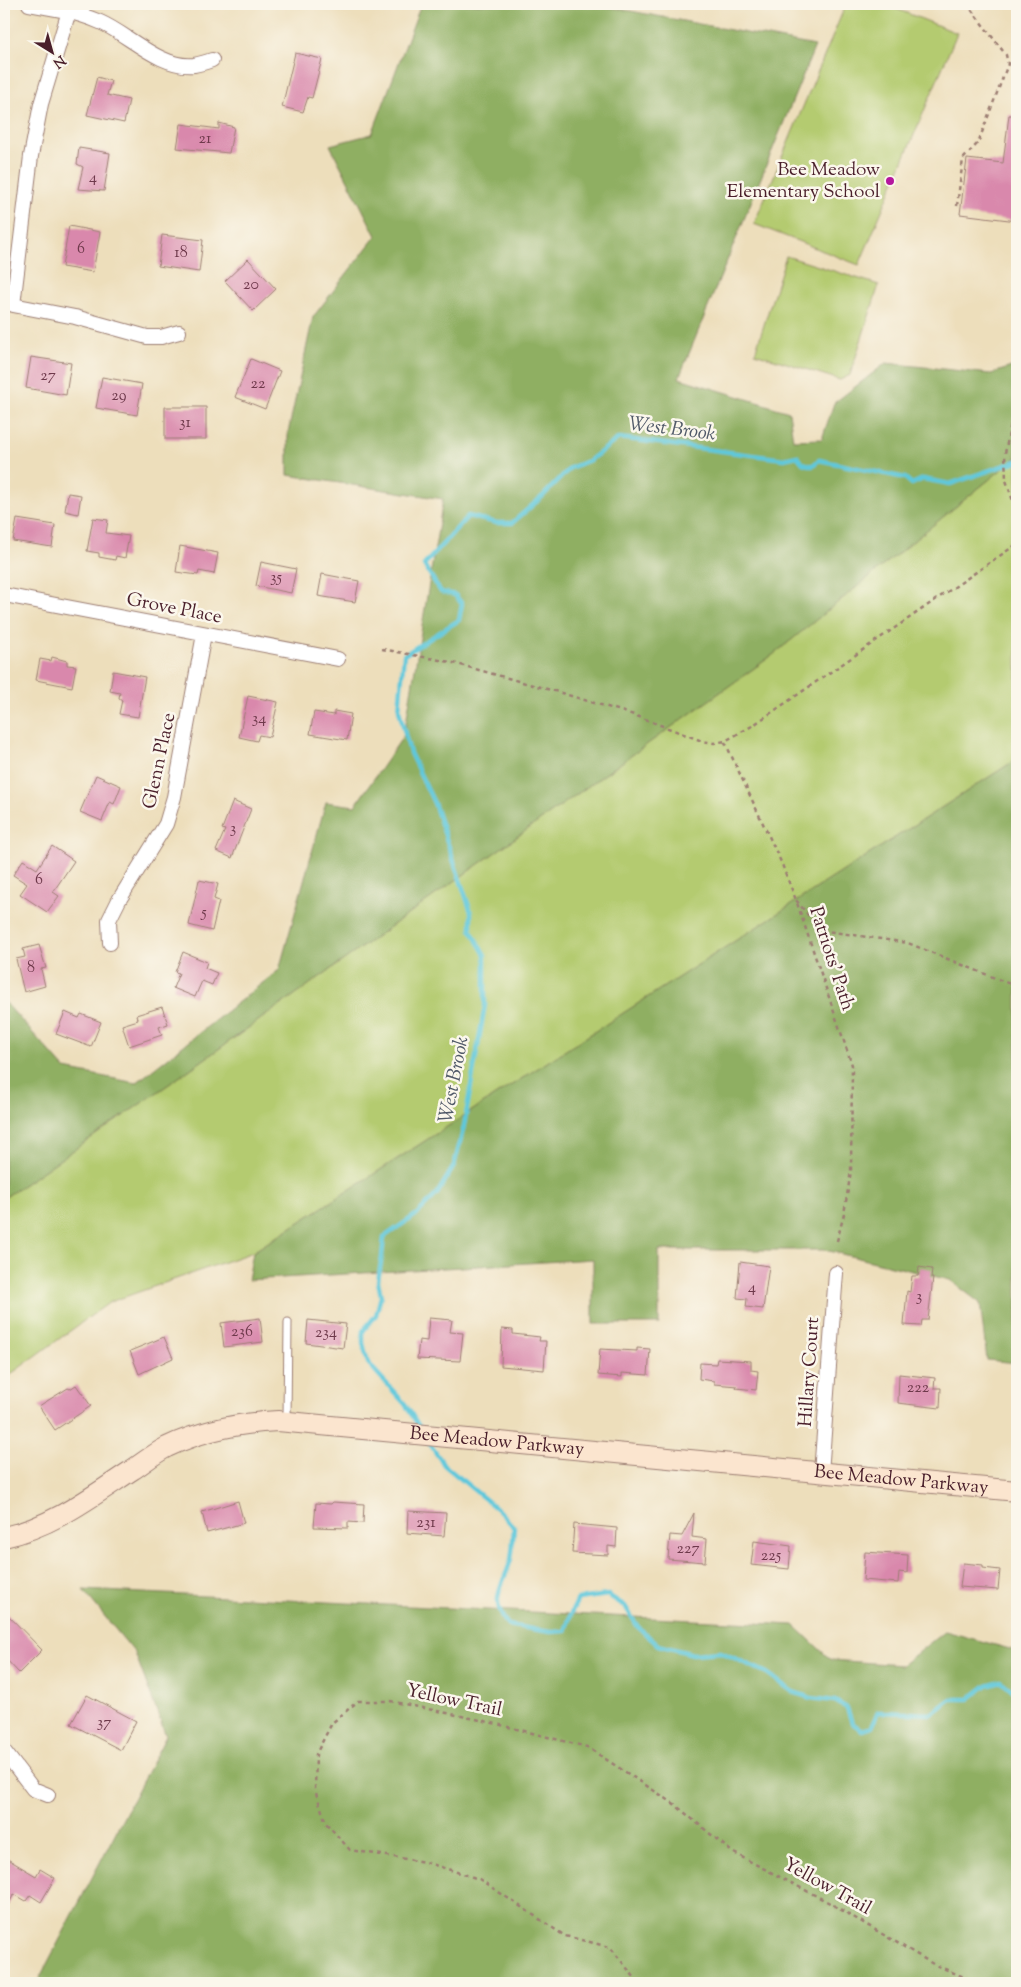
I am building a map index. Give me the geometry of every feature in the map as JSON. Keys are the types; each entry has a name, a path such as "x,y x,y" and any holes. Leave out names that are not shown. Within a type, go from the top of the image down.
{"street":[{"path":"29,4 70,11 101,22 155,55 173,62 192,65 212,60"},
{"path":"70,11 41,104 8,305 75,317 146,337 161,337 179,332"},
{"name":"Grove Place","path":"4,595 338,659"},
{"name":"Glenn Place","path":"110,943 109,920 119,900 166,824 174,797 204,634"},
{"name":"Hillary Court","path":"821,1473 836,1273"},
{"name":"Bee Meadow Parkway","path":"4,1537 46,1524 81,1504 165,1448 221,1427 250,1422 287,1422 1017,1491"},
{"path":"4,1751 33,1789 48,1795"}],"lane":[{"path":"287,1422 288,1322"}],"path":[{"path":"957,206 963,159 978,143 1008,64 1006,55 967,4"},
{"path":"1017,394 1005,453 1006,480 1017,514"},
{"path":"382,649 450,662 558,692 634,715 702,741 714,743 725,741 752,726 1017,544"},
{"path":"725,741 789,879 796,900"},
{"name":"Patriots' Path","path":"796,900 820,930 908,943 1010,984 1017,991"},
{"name":"Patriots' Path","path":"796,900 852,1065 850,1171 844,1214 836,1241"},
{"name":"Yellow Trail","path":"639,1983 610,1947 565,1936 479,1879 425,1862 350,1850 326,1823 315,1790 316,1754 332,1723 358,1701 390,1701 485,1720 587,1747 673,1803 732,1852 828,1902 933,1964 978,1983"}],"green space":[{"path":"421,4 594,4 815,46 679,378 789,412 793,440 822,439 834,403 886,363 991,374 1017,365 1017,457 774,654 175,1080 4,1198 4,1001 65,1069 136,1083 279,970 326,802 355,806 404,735 443,499 288,475 288,433 313,317 376,236 330,145 372,134"},
{"path":"846,4 884,4 957,33 859,265 754,224"},
{"path":"786,256 879,285 850,375 840,380 755,353"},
{"path":"1017,457 1017,759 253,1252 110,1302 4,1379 4,1198 175,1080 774,654"},
{"path":"1017,759 1017,1363 987,1360 980,1303 950,1280 825,1250 659,1250 659,1324 593,1324 593,1259 248,1280 253,1252"},
{"path":"83,1590 794,1625 831,1660 902,1665 945,1631 1017,1651 1017,1983 37,1983 166,1736 135,1653"}],"building":[{"path":"295,53 322,59 312,98 308,97 303,112 282,107"},
{"path":"97,77 111,81 107,95 129,100 124,123 87,115"},
{"path":"1009,115 1017,115 1017,221 960,214 967,159 1003,163"},
{"path":"219,123 234,127 229,153 177,148 181,124 219,129"},
{"path":"79,148 110,153 104,191 78,189 83,167 77,164"},
{"path":"69,226 100,232 93,272 62,267"},
{"path":"162,235 203,240 199,272 158,266"},
{"path":"248,259 276,289 253,311 225,281"},
{"path":"31,357 71,363 66,395 26,388"},
{"path":"251,359 280,371 265,409 235,397"},
{"path":"102,377 142,384 137,415 96,408"},
{"path":"165,407 206,407 206,439 165,439"},
{"path":"68,493 81,495 78,514 65,511"},
{"path":"93,518 108,520 106,533 129,536 125,558 116,556 115,560 99,557 99,553 87,551"},
{"path":"17,519 55,525 52,547 13,541"},
{"path":"180,546 218,553 214,574 199,571 198,575 176,572"},
{"path":"261,562 296,569 291,593 256,586"},
{"path":"322,574 359,581 355,602 318,596"},
{"path":"52,657 67,661 67,665 76,666 72,687 36,680 40,659 51,661"},
{"path":"113,671 145,677 138,717 119,714 122,700 119,698 120,693 110,691"},
{"path":"248,696 278,702 270,737 259,735 257,741 239,737"},
{"path":"334,711 351,714 347,740 310,734 314,712 334,715"},
{"path":"96,775 121,786 114,804 110,802 102,821 80,812"},
{"path":"233,801 251,809 232,858 216,851 225,830 222,829"},
{"path":"52,846 74,861 53,892 59,896 47,912 20,894 27,884 13,875 23,860 37,869"},
{"path":"199,880 218,884 214,899 219,901 212,931 189,925"},
{"path":"39,945 46,968 41,969 45,986 24,992 16,959 25,957 23,949"},
{"path":"183,952 207,962 205,968 217,973 212,985 202,981 195,997 173,988 179,973 175,972"},
{"path":"162,1007 168,1024 159,1027 162,1035 129,1046 122,1025 138,1020 136,1015"},
{"path":"65,1012 79,1018 81,1014 101,1022 91,1047 56,1034"},
{"path":"740,1262 769,1266 763,1309 746,1307 747,1299 737,1298"},
{"path":"919,1267 932,1269 931,1278 933,1278 928,1320 922,1320 921,1326 904,1325 907,1291 910,1292 912,1276 918,1276"},
{"path":"260,1318 263,1342 224,1347 221,1323"},
{"path":"429,1318 452,1320 450,1332 463,1333 460,1361 417,1359 419,1340 427,1341"},
{"path":"308,1320 346,1324 343,1348 306,1343"},
{"path":"502,1329 513,1330 513,1334 540,1337 539,1341 546,1341 544,1370 501,1366"},
{"path":"164,1337 173,1358 139,1374 130,1351"},
{"path":"637,1348 650,1349 648,1375 622,1373 622,1377 598,1375 600,1349 637,1351"},
{"path":"717,1359 751,1361 751,1370 758,1371 756,1390 714,1384 714,1381 699,1379 700,1363 716,1364"},
{"path":"899,1374 935,1378 934,1388 941,1388 940,1408 898,1403"},
{"path":"76,1385 91,1406 55,1430 39,1406"},
{"path":"238,1501 244,1523 207,1533 202,1512"},
{"path":"333,1502 364,1504 363,1523 348,1522 348,1528 314,1527 316,1503 331,1504"},
{"path":"408,1511 446,1513 444,1536 407,1533"},
{"path":"694,1513 692,1537 707,1539 705,1562 668,1559 670,1535 682,1536"},
{"path":"574,1524 617,1528 616,1547 608,1546 608,1555 572,1553"},
{"path":"754,1541 791,1546 789,1569 751,1565"},
{"path":"865,1552 908,1555 907,1573 899,1572 898,1583 863,1580"},
{"path":"963,1563 983,1565 983,1568 1000,1570 998,1590 960,1587"},
{"path":"4,1611 42,1650 19,1673 4,1657"},
{"path":"87,1695 136,1721 121,1750 71,1724"},
{"path":"4,1857 36,1876 40,1869 55,1878 41,1902 30,1895 26,1901 14,1894 4,1913"}],"waterway":[{"name":"West Brook","path":"420,1428 405,1404 368,1363 363,1343 363,1331 376,1315 381,1296 378,1281 384,1237 417,1214 437,1194 454,1166 464,1126 485,1005 485,955 471,930 471,912 434,803 410,753 399,710 404,655 459,620 462,604 455,595 441,592 424,565 468,516 497,523 512,523 543,496 570,468 590,460 619,438 784,459 797,456 803,463 812,466 819,460 905,478 912,484 923,479 950,484 1017,461"},
{"name":"West Brook","path":"428,1441 444,1465 497,1509 514,1527 511,1559 498,1599 502,1616 508,1625 550,1632 565,1631 578,1599 608,1595 625,1606 638,1627 658,1645 693,1654 721,1652 767,1673 793,1692 811,1698 835,1701 847,1708 852,1723 862,1730 871,1727 878,1712 931,1714 951,1699 969,1699 987,1685 1001,1681 1017,1695"}],"place":[{"name":"Bee Meadow Elementary School","path":"890,181"}]}
